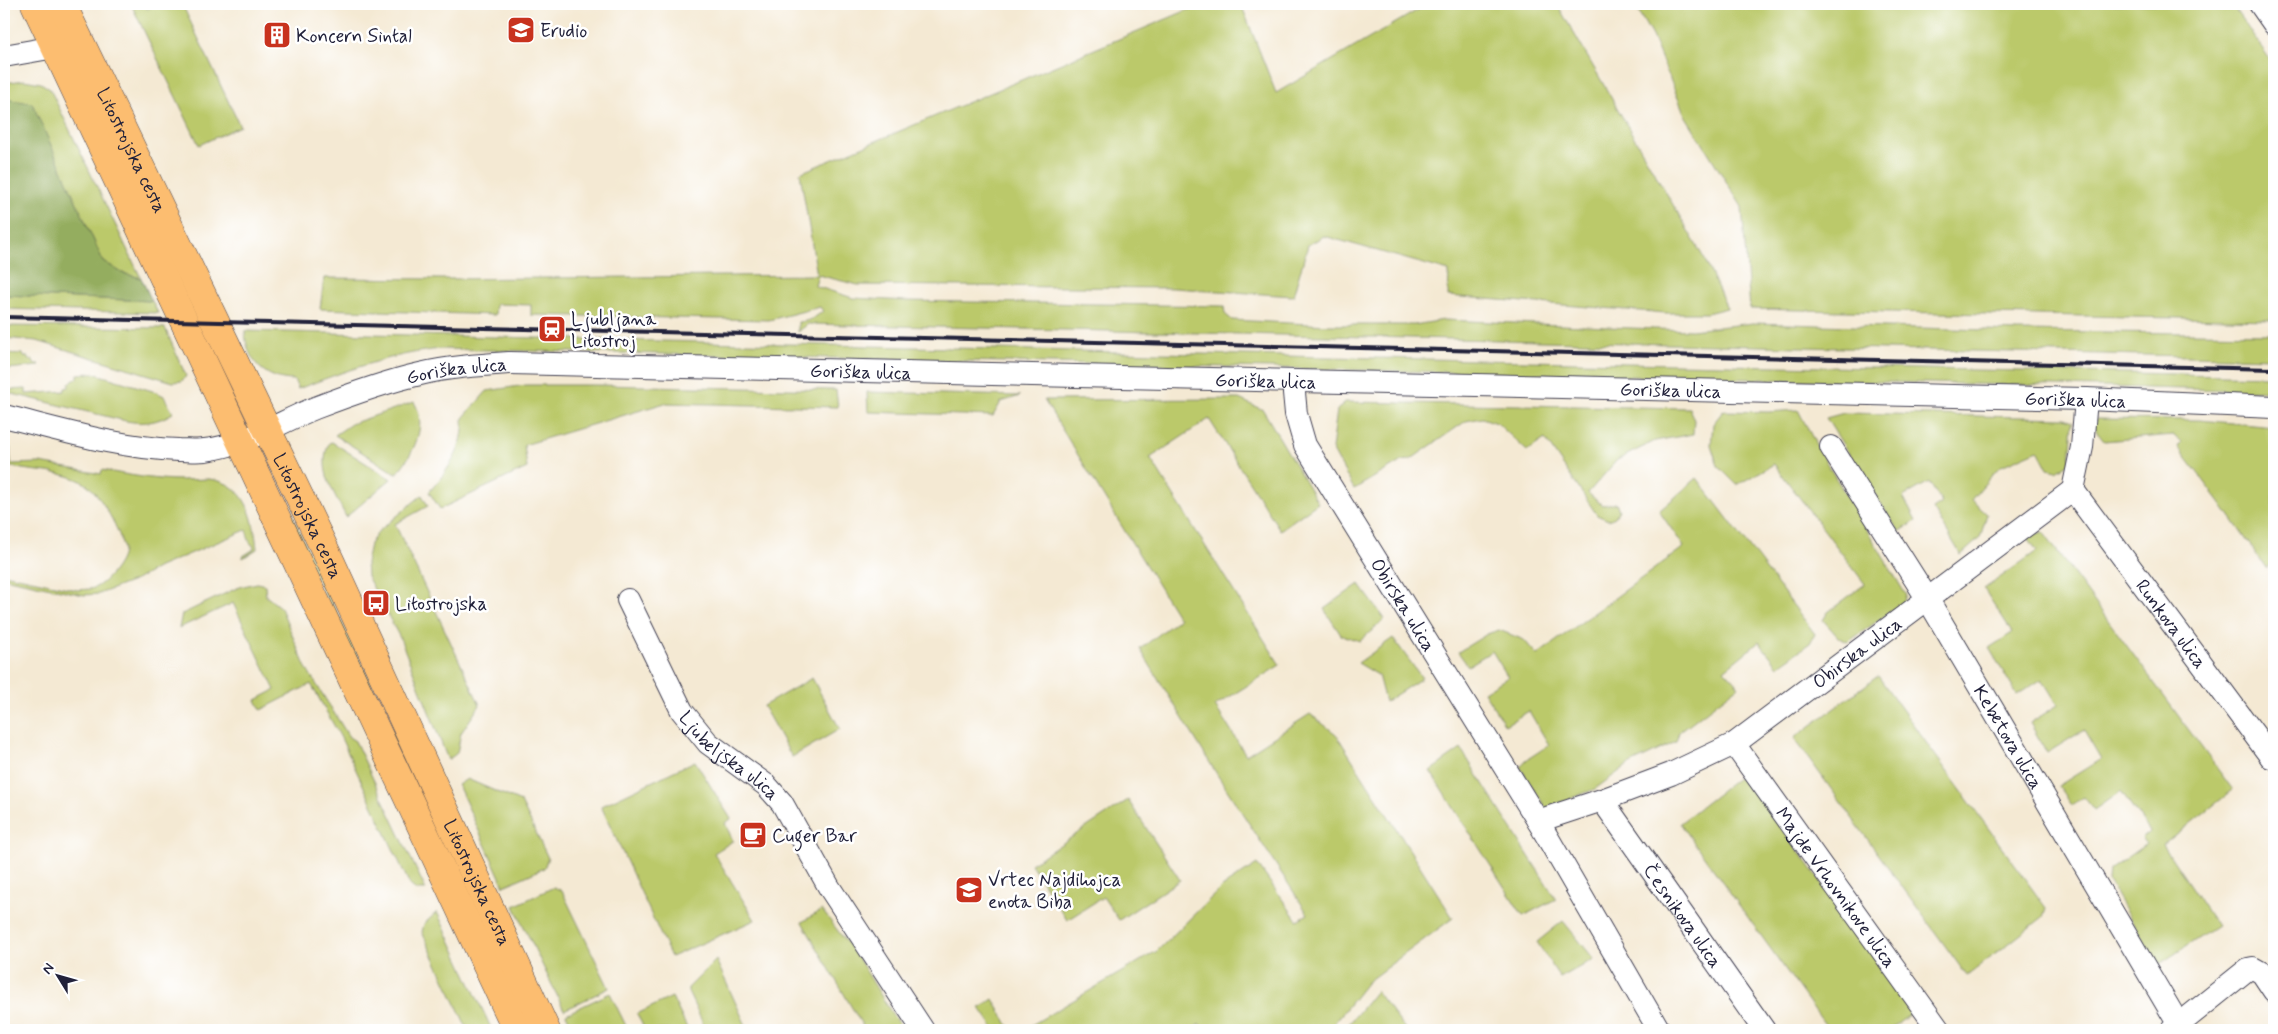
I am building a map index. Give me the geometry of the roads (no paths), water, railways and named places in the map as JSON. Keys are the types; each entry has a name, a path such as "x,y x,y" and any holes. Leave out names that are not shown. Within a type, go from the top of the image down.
{"main road":[{"name":"Litostrojska cesta","path":"35,4 68,44 93,98 240,442 517,1030"},
{"name":"Litostrojska cesta","path":"62,4 68,44"},
{"name":"Litostrojska cesta","path":"93,98 268,431 330,560 546,1030"}],"street":[{"path":"2260,4 2274,24"},
{"path":"4,56 68,44"},
{"name":"Goriška ulica","path":"4,416 88,436 155,448 205,450 240,442 314,409 389,382 421,373 510,363 2086,399 2274,407"},
{"name":"Obirska ulica","path":"1293,382 1296,419 1305,445 1538,821 1660,1030"},
{"path":"2073,490 2082,447 2086,399"},
{"name":"Kebetova ulica","path":"1832,447 1927,598 2177,1028"},
{"name":"Obirska ulica","path":"1538,821 1602,800 1671,774 1734,744 2073,490"},
{"name":"Runkova ulica","path":"2073,490 2271,757"},
{"name":"Ljubeljska ulica","path":"628,600 682,711 708,743 766,785 782,802 829,887 923,1030"},
{"name":"Majde Vrhovnikove ulica","path":"1734,744 1939,1030"},
{"name":"Česnikova ulica","path":"1602,800 1764,1030"},
{"path":"2177,1028 2248,969 2254,968 2262,973 2274,991"}],"railway":[{"path":"4,317 2274,369"}],"place":[{"name":"Erudio","path":"521,30"},
{"name":"Koncern Sintal","path":"277,35"},
{"name":"Ljubljana Litostroj","path":"552,329"},
{"name":"Litostrojska","path":"376,603"},
{"name":"Cuger Bar","path":"753,835"},
{"name":"Vrtec Najdihojca enota Biba","path":"969,890"}]}
